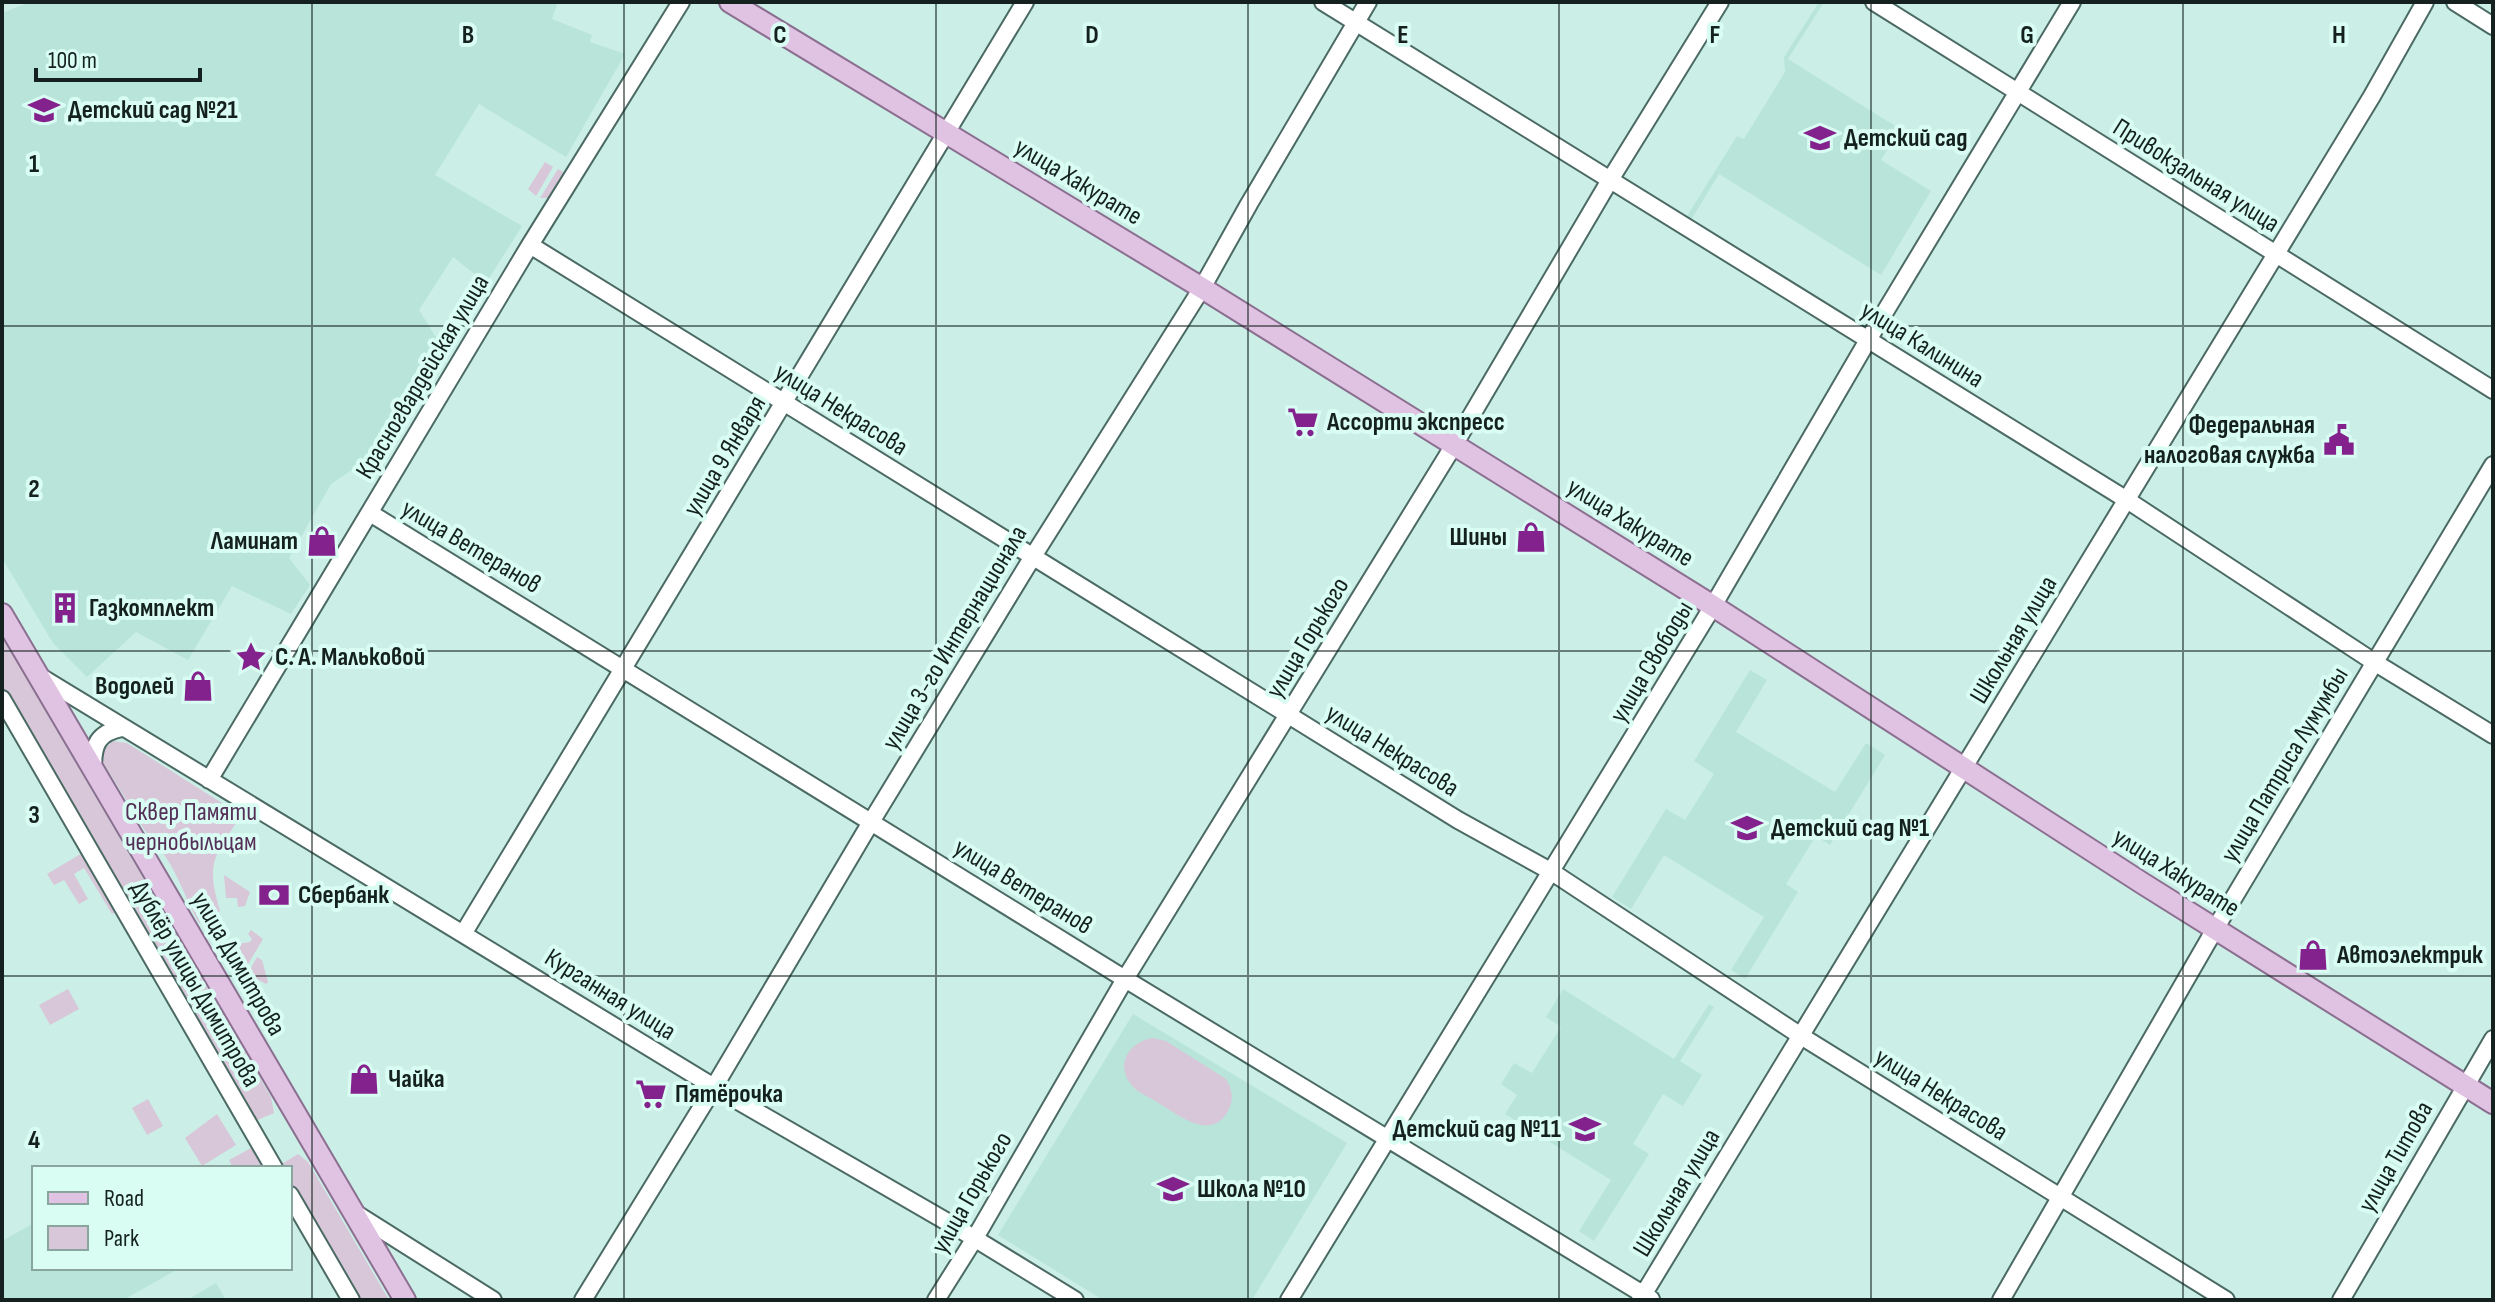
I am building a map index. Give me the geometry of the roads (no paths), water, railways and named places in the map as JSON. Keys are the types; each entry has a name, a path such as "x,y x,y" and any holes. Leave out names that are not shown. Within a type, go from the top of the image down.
{"main road":[{"name":"улица Хакурате","path":"730,2 1202,288 1713,606 2215,929 2493,1103"},
{"name":"улица Димитрова","path":"2,614 405,1300"}],"street":[{"name":"Красногвардейская улица","path":"209,780 530,245 681,2"},
{"name":"улица 9 Января","path":"463,934 1025,2"},
{"name":"улица Калинина","path":"1323,2 2127,500 2374,662 2493,735"},
{"name":"улица 3-го Интернационала","path":"583,1300 1032,558 1202,288 1368,2"},
{"name":"улица Горького","path":"936,1300 1125,979 1454,445 1610,180 1720,2"},
{"name":"Привокзальная улица","path":"1874,2 2493,390"},
{"name":"улица Свободы","path":"1289,1300 1713,606 1868,340 2072,2"},
{"name":"Школьная улица","path":"1645,1298 2372,96 2425,2"},
{"path":"2455,2 2493,26"},
{"name":"улица Некрасова","path":"530,245 1458,820 1552,872 1801,1036 2226,1300"},
{"name":"улица Патриса Лумумбы","path":"2001,1300 2215,929 2493,465"},
{"name":"улица Ветеранов","path":"370,513 1645,1298"},
{"name":"Курганная улица","path":"41,677 714,1087 975,1238 1075,1300"},
{"name":"Дублёр улицы Димитрова","path":"2,699 273,1166"},
{"path":"93,769 94,747 98,739 106,732 122,728"},
{"name":"улица Титова","path":"2341,1300 2493,1039"},
{"path":"292,1198 351,1300"},
{"path":"355,1213 493,1300"}],"place":[{"name":"Детский сад №21","path":"44,110"},
{"name":"Детский сад","path":"1820,138"},
{"name":"Ассорти экспресс","path":"1303,422"},
{"name":"Федеральная налоговая служба","path":"2339,440"},
{"name":"Шины","path":"1531,537"},
{"name":"Ламинат","path":"322,541"},
{"name":"Газкомплект","path":"65,608"},
{"name":"С. А. Мальковой","path":"251,657"},
{"name":"Водолей","path":"198,686"},
{"name":"Детский сад №1","path":"1747,828"},
{"name":"Сбербанк","path":"274,895"},
{"name":"Автоэлектрик","path":"2313,955"},
{"name":"Чайка","path":"364,1079"},
{"name":"Пятёрочка","path":"651,1094"},
{"name":"Детский сад №11","path":"1585,1129"},
{"name":"Школа №10","path":"1173,1189"}],"park label":[{"name":"Сквер Памяти чернобыльцам","path":"191,827"}]}
